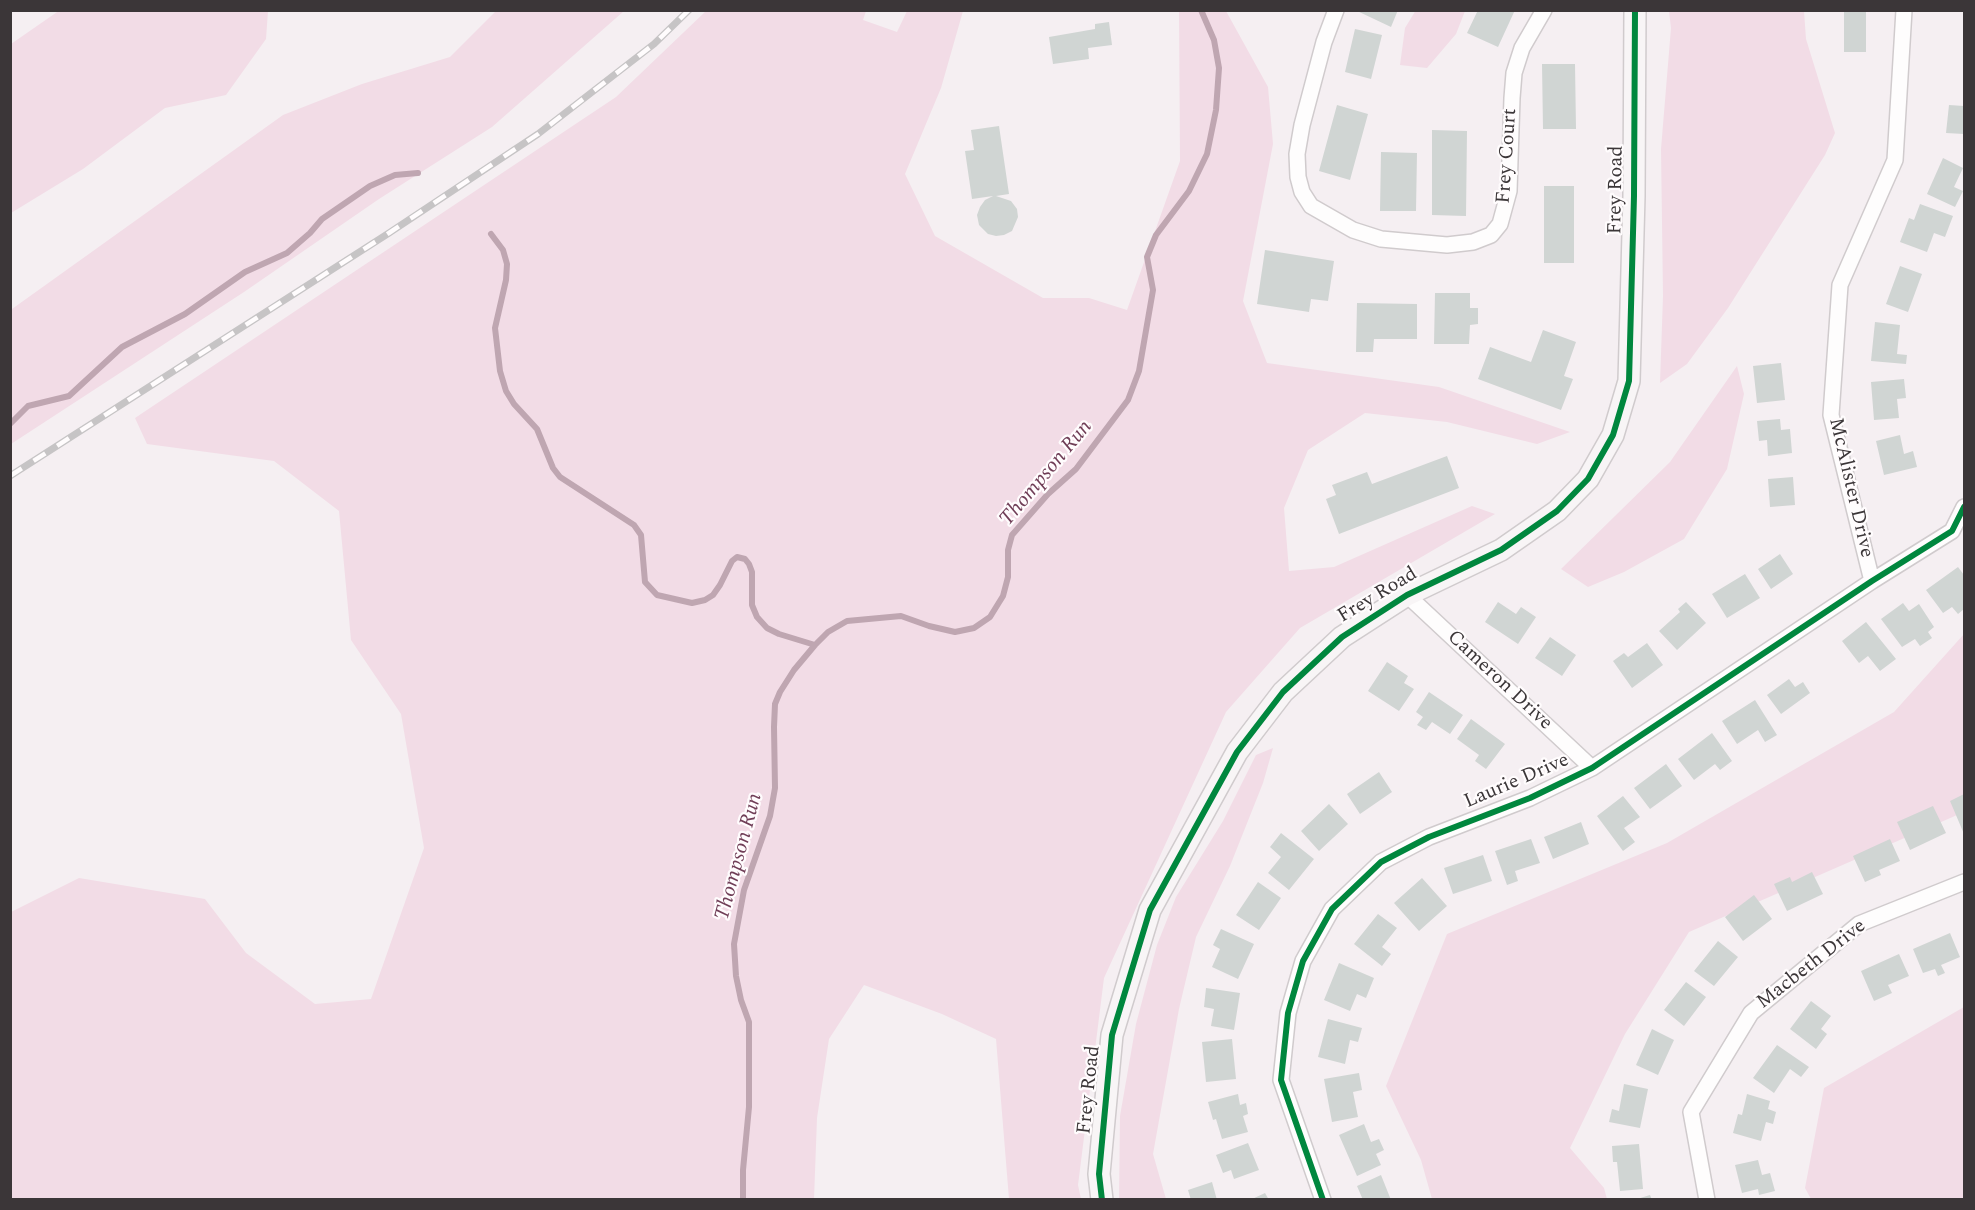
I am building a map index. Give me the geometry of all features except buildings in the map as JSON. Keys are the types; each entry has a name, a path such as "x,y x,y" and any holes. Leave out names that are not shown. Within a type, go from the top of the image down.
{"street":[{"name":"Frey Court","path":"1336,10 1324,42 1302,124 1297,154 1298,177 1302,192 1311,206 1353,230 1381,239 1447,245 1473,242 1491,235 1500,224 1509,191 1515,73 1522,48 1544,10"},
{"name":"Frey Road","path":"1102,1200 1099,1174 1112,1035 1150,910 1237,752 1283,692 1342,637 1407,595 1501,550 1557,510 1588,479 1613,435 1629,381 1634,196 1635,10"},
{"name":"McAlister Drive","path":"1872,582 1831,415 1840,285 1895,159 1904,10"},
{"name":"Laurie Drive","path":"1323,1200 1281,1080 1288,1013 1303,961 1332,909 1381,862 1429,837 1530,798 1592,768 1952,531 1965,507"},
{"name":"Cameron Drive","path":"1407,595 1592,768"},
{"name":"Macbeth Drive","path":"1707,1200 1691,1112 1751,1012 1859,924 1965,882"}],"shaded area":[{"path":"60,10 268,11 266,39 226,95 165,108 83,169 11,213 11,44"},
{"path":"1416,10 1465,11 1456,34 1427,68 1400,65 1405,28"},
{"path":"496,11 624,11 492,127 379,199 244,292 11,444 12,309 283,115 362,84 450,57"},
{"path":"706,11 866,11 863,20 897,32 907,11 963,11 941,88 905,174 935,236 1043,298 1089,298 1127,310 1180,161 1179,11 1226,11 1268,87 1273,144 1243,301 1267,363 1439,387 1570,432 1537,444 1447,422 1365,413 1308,450 1284,508 1289,571 1334,567 1472,506 1495,514 1300,628 1226,712 1104,978 1078,1185 1081,1199 1009,1199 996,1039 942,1014 864,985 829,1039 817,1118 814,1199 11,1199 11,912 79,878 205,899 246,953 315,1004 371,999 424,848 401,714 351,640 339,511 274,461 147,444 135,418 616,97"},
{"path":"1669,11 1804,11 1806,39 1835,133 1825,155 1728,308 1687,364 1660,383 1663,296 1661,149 1671,28"},
{"path":"1737,366 1744,394 1727,469 1684,539 1624,572 1588,587 1561,569 1670,462"},
{"path":"1964,634 1964,812 1689,932 1625,1034 1570,1148 1604,1188 1607,1199 1432,1199 1421,1160 1386,1086 1447,934 1667,843 1894,712"},
{"path":"1273,748 1263,783 1230,866 1196,937 1179,1009 1153,1154 1166,1199 1119,1199 1120,1116 1136,1024 1157,945 1176,897 1223,821 1256,755"},
{"path":"1964,1007 1964,1199 1811,1199 1805,1188 1824,1088"}],"waterway":[{"name":"Thompson Run","path":"743,1200 743,1170 749,1107 749,1022 736,976 734,944 744,890 770,816 775,788 775,704 794,670 815,645 828,632 847,621 901,616 955,632 974,628 990,617 1003,596 1008,577 1008,550 1012,535 1048,494 1076,469 1128,400 1139,371 1153,290 1147,257 1156,235 1189,191 1207,154 1216,110 1219,68 1214,40 1201,10"},
{"path":"10,424 28,406 69,396 122,347 185,314 245,272 287,253 322,219 370,186 395,175 418,173"},
{"path":"491,234 503,250 507,264 506,280 495,328 500,371 506,391 514,404 537,429 553,468 560,477 634,525 641,535 645,582 657,595 692,603 705,600 713,595 720,585 732,561 737,557 745,559 752,572 752,605 757,617 767,628 779,634 815,645"}],"railway":[{"path":"10,476 389,233 538,134 654,44 689,10"}],"cycle path":[{"path":"1102,1200 1099,1174 1112,1035 1150,910 1237,752 1283,692 1342,637 1407,595 1501,550 1557,511 1588,479 1613,435 1629,381 1634,196 1635,10"},
{"path":"1323,1200 1281,1080 1288,1013 1303,961 1332,909 1381,862 1429,837 1530,798 1592,768 1872,581 1952,531 1964,507"}]}
